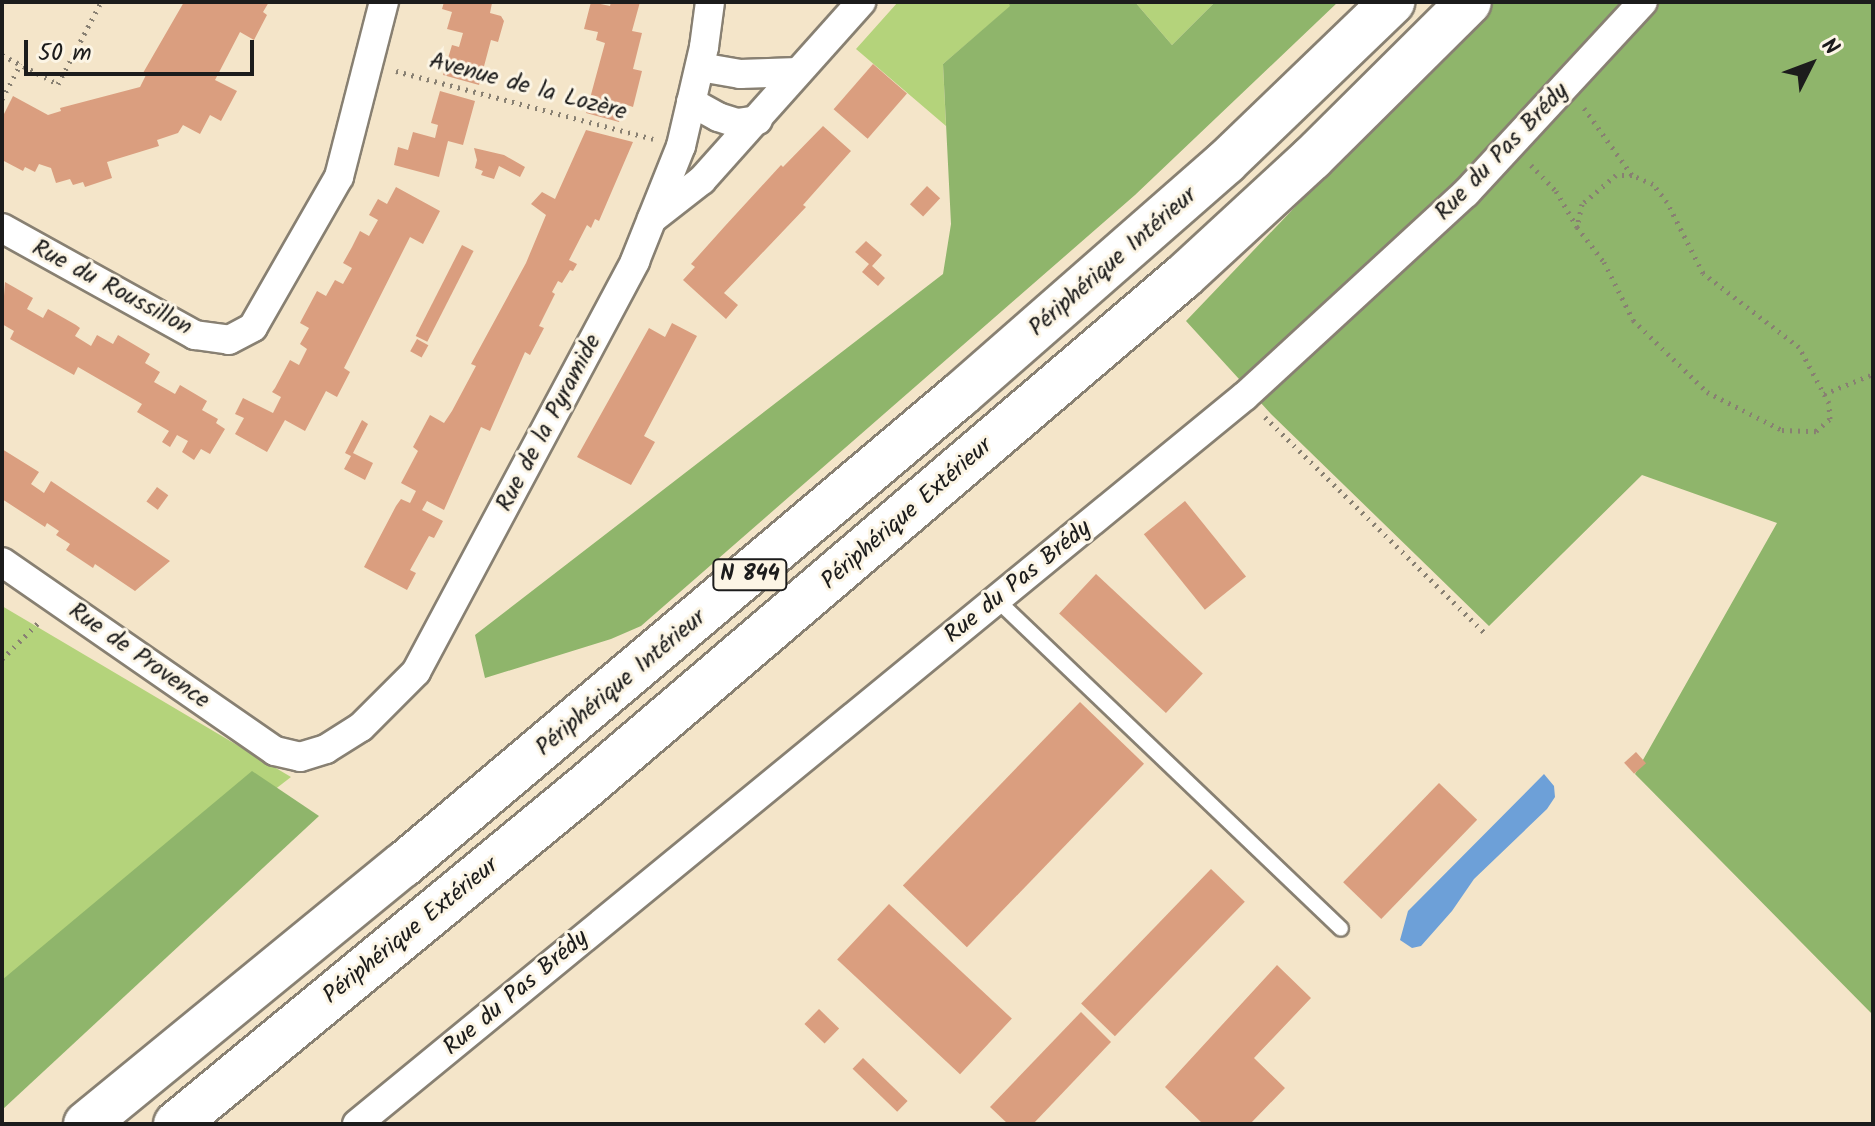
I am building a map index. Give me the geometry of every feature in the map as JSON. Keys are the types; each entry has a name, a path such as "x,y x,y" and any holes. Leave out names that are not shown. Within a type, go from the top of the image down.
{"highway":[{"name":"Périphérique Intérieur","path":"86,1124 415,856 961,394 1226,162 1392,2"},
{"name":"Périphérique Extérieur","path":"176,1124 585,787 1184,276 1322,148 1469,2"}],"street":[{"name":"Rue du Roussillon","path":"2,228 195,335 229,340 253,327 339,177 384,2"},
{"name":"Rue de la Pyramide","path":"275,751 300,757 326,749 361,727 416,672 635,261 681,146 700,67 710,2"},
{"path":"652,220 702,180 861,2"},
{"name":"Rue du Pas Brédy","path":"357,1124 1245,396 1466,193 1643,2"},
{"path":"700,67 770,76 798,72"},
{"path":"691,102 718,117 737,123 758,120"},
{"name":"Rue de Provence","path":"2,562 275,751"}],"lane":[{"path":"996,599 1341,929"}],"path":[{"path":"2,55 58,84 101,2"},
{"name":"Avenue de la Lozère","path":"367,63 681,146"},
{"path":"2,99 21,64"},
{"path":"1567,84 1632,175"},
{"path":"1514,142 1556,191 1577,227 1604,262 1633,320 1707,392 1753,418 1800,433 1816,431 1830,419 1824,394 1799,347 1703,273 1667,202 1653,184 1632,175 1616,175 1582,204 1577,227"},
{"path":"1824,394 1873,374"},
{"path":"1245,396 1485,633"},
{"path":"2,659 42,619 55,597"}],"green space":[{"path":"898,2 1008,2 1011,6 943,64 946,126 856,49"},
{"path":"1008,2 1135,2 1172,45 1215,2 1338,2 1135,195 641,626 611,639 485,678 475,635 943,274 951,224 943,64 1010,6"},
{"path":"1135,2 1215,2 1172,45"},
{"path":"1491,2 1873,2 1873,1015 1635,774 1777,523 1642,475 1489,626 1271,414 1186,321"},
{"path":"2,606 291,777 2,1000"},
{"path":"252,771 319,816 2,1110 2,980"}],"water":[{"path":"1544,774 1554,786 1555,797 1547,809 1474,879 1452,911 1421,946 1412,948 1400,940 1408,911"}],"building":[{"path":"184,2 269,2 263,12 267,15 254,40 240,32 215,80 237,91 221,121 210,115 200,134 183,125 178,133 157,140 159,146 107,162 112,178 85,187 83,182 73,185 70,179 56,183 51,168 39,164 35,172 25,167 23,171 2,160 2,118 13,96 48,115 61,111 60,108 140,87 146,75 143,73"},
{"path":"444,2 492,3 490,13 501,16 504,21 498,42 491,40 479,85 443,75 452,45 459,47 463,33 447,29 452,12 442,9"},
{"path":"591,2 610,6 611,2 640,2 632,31 642,33 633,69 642,71 633,107 624,104 619,122 586,113 605,43 596,40 598,32 584,29"},
{"path":"873,64 907,94 868,139 834,109"},
{"path":"440,91 475,101 463,145 448,141 439,177 394,165 398,147 408,150 413,132 435,138 438,125 431,123"},
{"path":"823,126 851,151 803,205 806,207 724,293 738,305 726,319 683,280 695,267 691,264 781,165 783,167"},
{"path":"586,130 633,142 599,221 595,219 591,228 587,225 569,260 577,264 562,283 558,281 552,292 555,294 539,326 544,328 530,355 525,352 490,431 481,427 444,510 427,501 422,510 443,521 434,538 429,536 410,570 416,573 407,590 364,567 396,506 401,499 410,503 416,491 401,483 418,451 413,447 430,415 444,423 452,411 476,366 471,364 526,263 546,215 531,204 542,192 555,199"},
{"path":"474,148 504,155 525,167 520,177 499,166 494,179 481,175 483,171 475,168"},
{"path":"927,186 940,198 923,217 910,204"},
{"path":"396,187 440,211 423,244 410,237 344,368 350,372 337,397 326,391 305,431 285,420 267,452 235,434 244,418 235,414 243,398 273,413 281,397 272,392 290,360 299,365 307,349 300,344 309,328 300,323 317,291 326,296 335,280 343,284 352,268 343,263 360,231 369,236 378,220 369,215 378,199 387,204"},
{"path":"866,241 882,255 872,266 885,278 878,286 862,272 869,264 855,252"},
{"path":"462,245 474,251 427,342 416,336"},
{"path":"5,282 33,298 27,309 43,318 48,309 76,325 80,328 75,336 91,346 97,335 113,344 118,335 150,354 145,363 160,372 154,382 175,394 180,385 207,401 202,410 218,419 216,423 225,429 210,454 201,449 194,460 182,452 188,441 177,435 170,447 162,442 169,431 137,412 142,404 78,367 74,375 10,339 14,331 2,324"},
{"path":"672,323 697,336 644,436 655,442 631,485 577,457 649,328 665,337"},
{"path":"417,339 428,345 422,358 410,351"},
{"path":"362,420 368,424 353,453 373,463 365,480 344,469 351,456 345,453"},
{"path":"2,449 39,472 31,484 44,493 51,481 170,561 135,591 95,564 93,568 66,550 70,544 56,535 59,531 47,523 45,527 2,499"},
{"path":"157,487 168,495 158,510 146,502"},
{"path":"1185,501 1246,576 1205,610 1144,534"},
{"path":"1096,574 1203,674 1166,713 1059,613"},
{"path":"1080,702 1144,764 967,947 903,885"},
{"path":"1636,752 1646,763 1634,774 1624,763"},
{"path":"1439,783 1477,820 1381,919 1343,882"},
{"path":"1211,869 1245,902 1115,1036 1081,1004"},
{"path":"889,904 1012,1019 960,1074 837,960"},
{"path":"1277,965 1311,998 1254,1058 1285,1088 1250,1124 1203,1124 1165,1087"},
{"path":"819,1009 839,1028 825,1044 804,1024"},
{"path":"1081,1012 1111,1042 1033,1124 1008,1124 990,1107"},
{"path":"863,1058 908,1101 897,1112 853,1069"}]}
